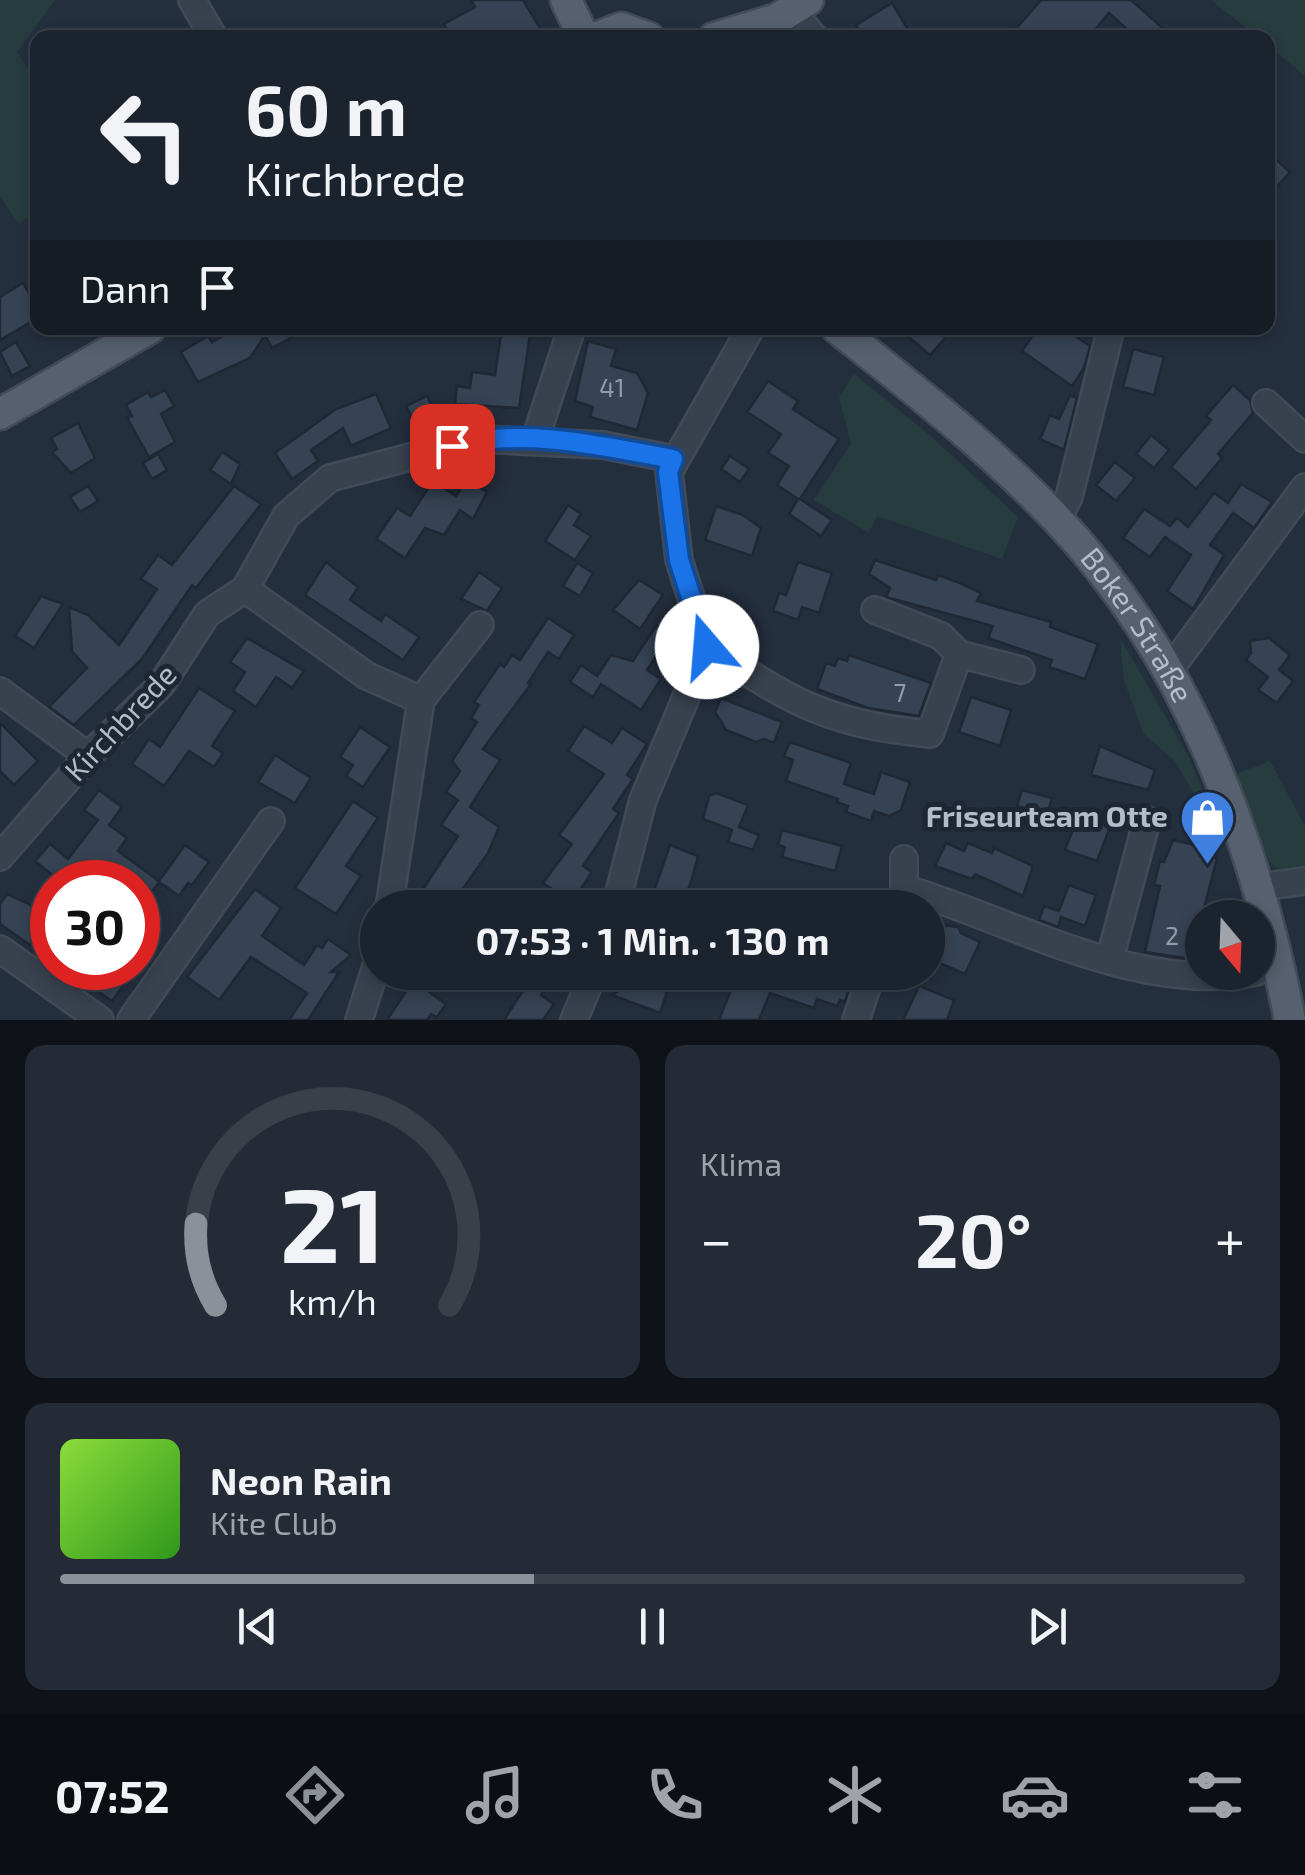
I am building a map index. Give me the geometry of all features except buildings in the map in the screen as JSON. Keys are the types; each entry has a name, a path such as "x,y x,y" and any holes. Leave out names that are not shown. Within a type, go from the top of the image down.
{"main road":[{"path":"566,0 592,30"},
{"path":"584,0 594,30"},
{"path":"743,30 799,6"},
{"path":"0,414 138,335"},
{"name":"Boker Straße","path":"846,335 946,414 1058,519 1117,592 1168,672 1224,778 1260,887 1261,900"},
{"name":"Boker Straße","path":"1274,990 1290,1020"}],"street":[{"path":"192,0 209,30"},
{"path":"799,6 811,30"},
{"path":"536,440 569,335"},
{"path":"747,335 668,472 679,560 707,647 803,708 865,728 930,734 959,654"},
{"path":"1058,519 1069,497 1109,335"},
{"path":"1266,403 1305,439"},
{"name":"Kirchbrede","path":"0,857 88,756 170,674 202,618 245,589 286,516 339,472 386,466 479,439 603,446 673,459"},
{"path":"1168,672 1305,487"},
{"path":"245,589 367,676 421,700"},
{"path":"876,610 941,636 959,654 1021,670"},
{"path":"391,890 421,700 480,625"},
{"path":"620,890 643,800 707,647"},
{"path":"0,691 88,756"},
{"path":"1110,958 1147,820"},
{"path":"131,1020 271,821"},
{"path":"901,890 904,859"},
{"path":"1260,887 1305,880"},
{"path":"945,903 1048,943 1185,974"},
{"path":"0,949 100,1020"},
{"path":"359,1020 368,990"},
{"path":"574,1020 586,990"},
{"path":"856,1020 866,990"}],"green space":[{"path":"0,0 55,0 17,52 30,72 30,216 19,224 0,197"},
{"path":"1211,0 1305,0 1305,76 1275,51 1275,30 1249,30"},
{"path":"854,374 933,438 1018,517 1002,559 877,516 869,533 814,500 851,444 839,397"},
{"path":"1120,638 1190,759 1225,848 1175,761 1143,733 1124,680"},
{"path":"1270,761 1305,826 1305,869 1278,869 1269,862 1236,774"}],"place":[{"name":"Friseurteam Otte","path":"1207,866"}],"route":[{"path":"452,446 479,439 536,440 603,446 673,459 668,472 679,560 707,647"}]}
